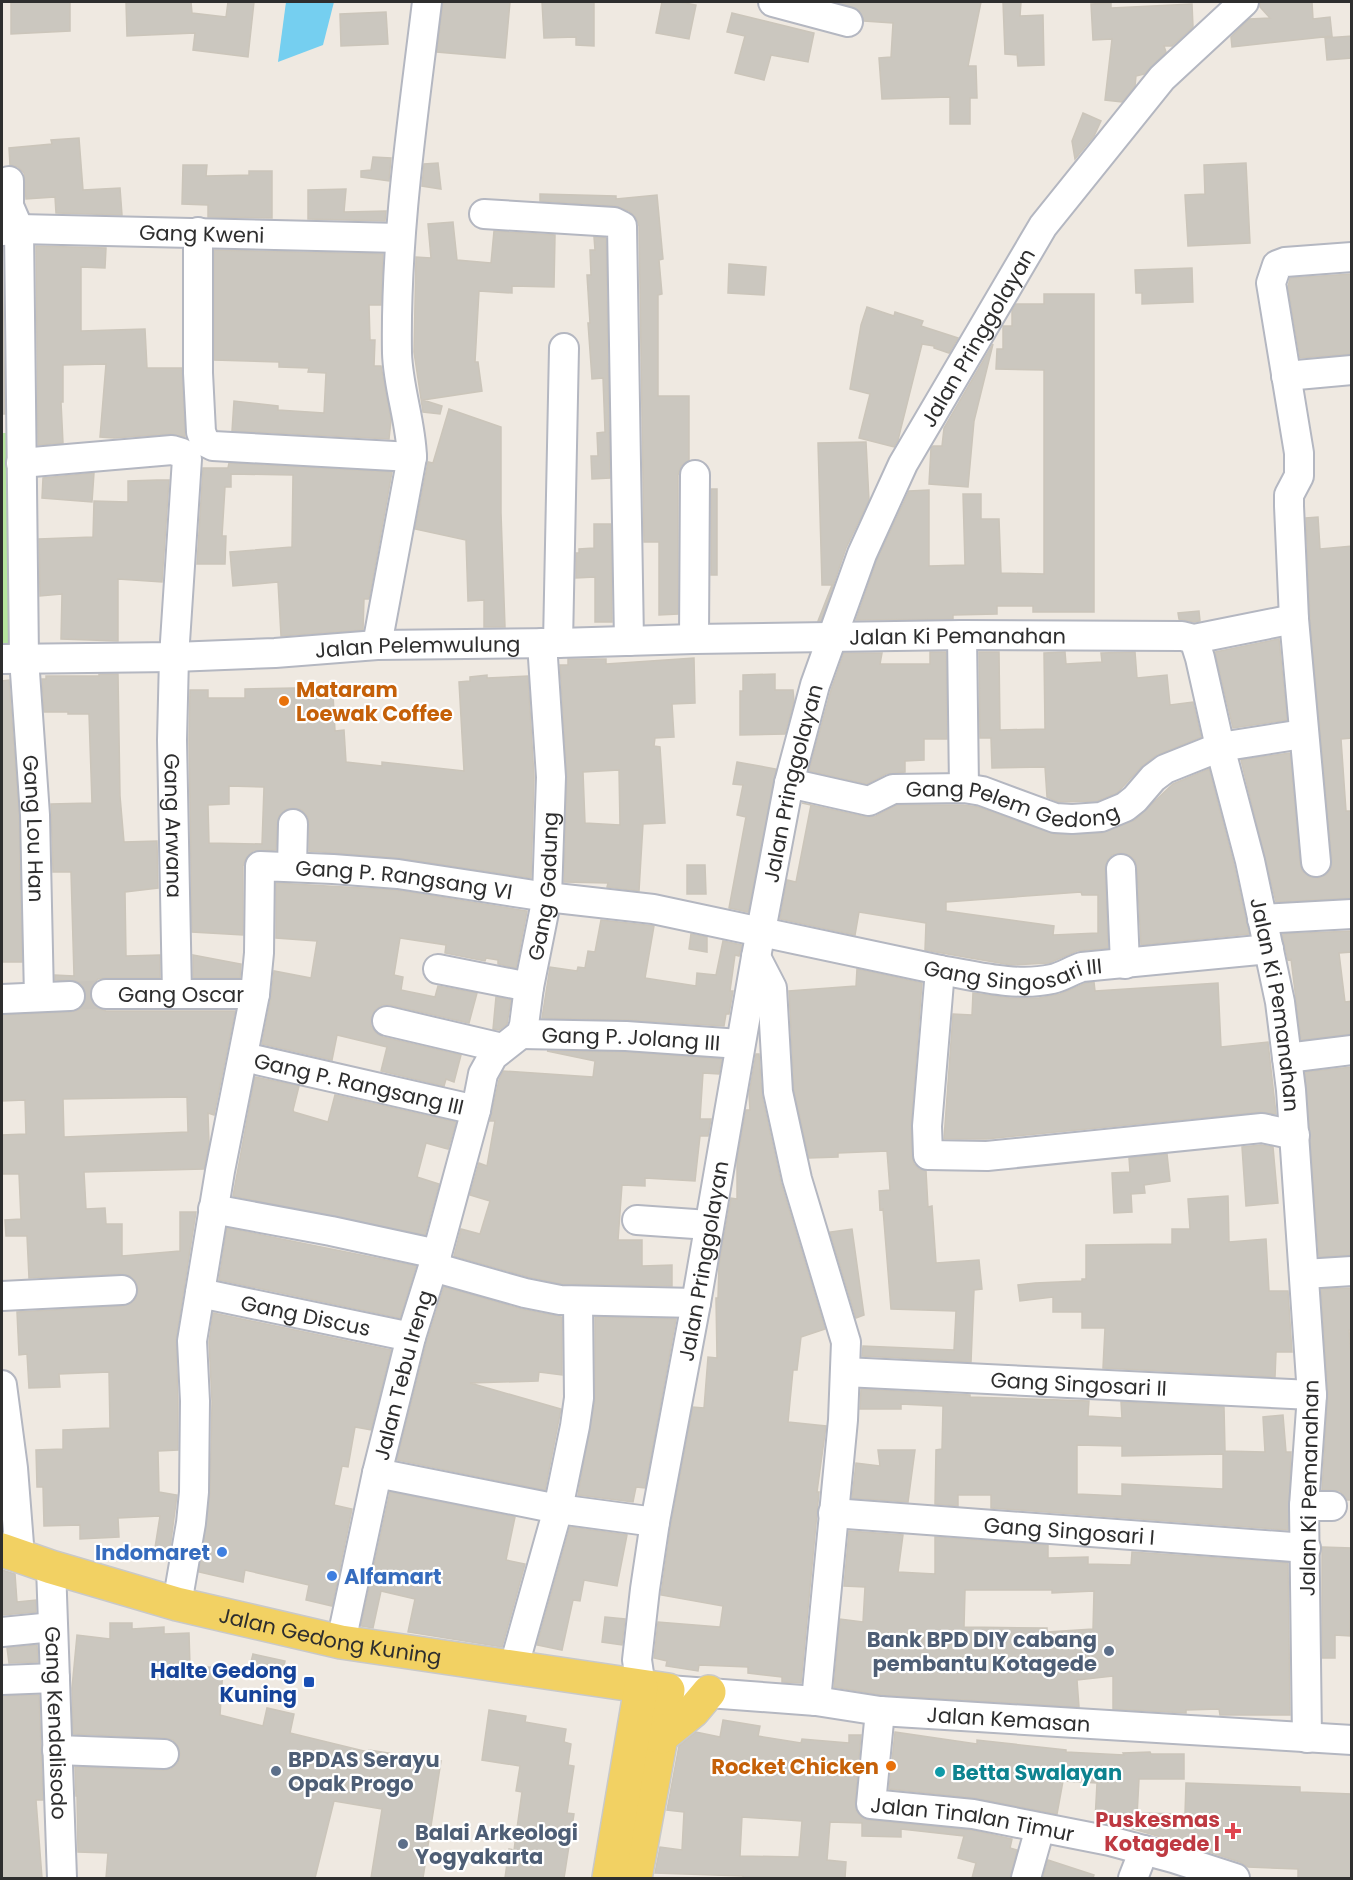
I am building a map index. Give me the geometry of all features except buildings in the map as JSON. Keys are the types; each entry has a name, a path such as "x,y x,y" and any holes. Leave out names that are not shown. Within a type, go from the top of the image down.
{"main road":[{"name":"Jalan Gedong Kuning","path":"11,1554 177,1604 340,1642 654,1688"},
{"path":"635,1878 661,1737 654,1688"},
{"path":"609,1878 654,1688"},
{"path":"661,1737 693,1711 709,1692"}],"street":[{"path":"376,645 412,458 411,437 397,354 400,238 427,2"},
{"path":"778,2 848,21"},
{"name":"Jalan Pringgolayan","path":"654,1688 637,1660 655,1522 696,1303 758,944 789,783 814,685 862,554 903,464 1042,226 1162,78 1244,2"},
{"name":"Gang Lou Han","path":"9,181 21,463 13,658 35,815 39,998"},
{"path":"484,214 614,222 622,226 629,641"},
{"name":"Gang Kweni","path":"10,230 198,232 400,238"},
{"path":"198,232 198,373 201,432 205,442 213,447 412,458"},
{"path":"1316,862 1294,619 1289,495 1299,476 1300,468 1271,283 1277,265 1284,262 1352,257"},
{"name":"Gang Gadung","path":"476,1110 483,1074 493,1056 511,1041 524,1025 547,897 551,777 550,643 564,348"},
{"path":"1286,376 1352,370"},
{"name":"Gang Arwana","path":"21,463 172,450 182,453 188,464 174,657 172,740 177,994"},
{"path":"694,475 694,639"},
{"path":"1194,639 1294,619"},
{"path":"962,635 964,788"},
{"name":"Jalan Ki Pemanahan","path":"833,638 962,635 1182,636 1194,639 1250,861 1280,1002 1295,1135 1318,1506 1306,1548 1307,1738"},
{"name":"Jalan Pelemwulung","path":"13,658 174,657 274,653 376,645 833,638"},
{"name":"Gang Pelem Gedong","path":"789,783 869,801 893,789 964,788 982,791 1055,818 1101,817 1125,807 1165,769 1220,747 1303,734"},
{"path":"292,867 293,824"},
{"name":"Gang P. Rangsang VI","path":"255,994 259,953 260,866 398,874 547,897 652,909 758,944"},
{"path":"1121,869 1125,964"},
{"path":"1262,919 1352,914"},
{"path":"758,944 772,988 775,1050 782,1113 797,1179 846,1342 843,1420 816,1701"},
{"name":"Gang Singosari III","path":"758,944 987,978 1039,981 1055,979 1082,967 1269,949"},
{"path":"438,969 529,987"},
{"path":"940,970 927,1126 928,1155 987,1156 1262,1128 1295,1135"},
{"name":"Gang Oscar","path":"106,994 255,994"},
{"path":"177,1604 194,1492 195,1401 192,1352 213,1209 255,994"},
{"path":"2,999 70,996"},
{"name":"Gang P. Jolang III","path":"387,1021 511,1041 626,1036 740,1044"},
{"path":"1287,1058 1352,1050"},
{"name":"Gang P. Rangsang III","path":"244,1057 476,1110"},
{"name":"Jalan Tebu Ireng","path":"340,1642 377,1473 411,1337 435,1261 476,1110"},
{"path":"213,1209 331,1231 435,1261 536,1296 578,1301 696,1303"},
{"path":"637,1220 709,1224"},
{"path":"1304,1274 1352,1271"},
{"path":"2,1296 122,1290"},
{"name":"Gang Discus","path":"200,1293 411,1337"},
{"path":"514,1666 558,1509 579,1398 578,1301"},
{"name":"Gang Singosari II","path":"845,1372 1312,1395"},
{"path":"2,1385 13,1468 11,1554"},
{"path":"377,1473 558,1509 655,1522"},
{"name":"Gang Singosari I","path":"833,1513 1306,1548"},
{"name":"Gang Kendalisodo","path":"51,1567 62,1878"},
{"path":"2,1632 53,1627"},
{"path":"2,1680 55,1678"},
{"name":"Jalan Kemasan","path":"654,1688 816,1701 880,1711 1352,1740"},
{"name":"Jalan Tinalan Timur","path":"880,1711 871,1804 973,1814 1110,1841 1231,1878"},
{"path":"57,1750 164,1754"},
{"path":"1026,1878 1040,1828"},
{"path":"1133,1878 1144,1850"}],"green space":[{"path":"2,433 9,433 13,648 2,648"}],"water":[{"path":"286,2 334,2 323,45 278,62"}],"tunnel":[{"path":"70,996 106,994"}],"place":[{"name":"Mataram Loewak Coffee","path":"284,701"},
{"name":"Indomaret","path":"222,1552"},
{"name":"Alfamart","path":"332,1576"},
{"name":"Bank BPD DIY cabang pembantu Kotagede","path":"1109,1651"},
{"name":"Halte Gedong Kuning","path":"309,1682"},
{"name":"Rocket Chicken","path":"891,1766"},
{"name":"BPDAS Serayu Opak Progo","path":"276,1771"},
{"name":"Betta Swalayan","path":"940,1772"},
{"name":"Puskesmas Kotagede I","path":"1233,1831"},
{"name":"Balai Arkeologi Yogyakarta","path":"403,1844"}]}
